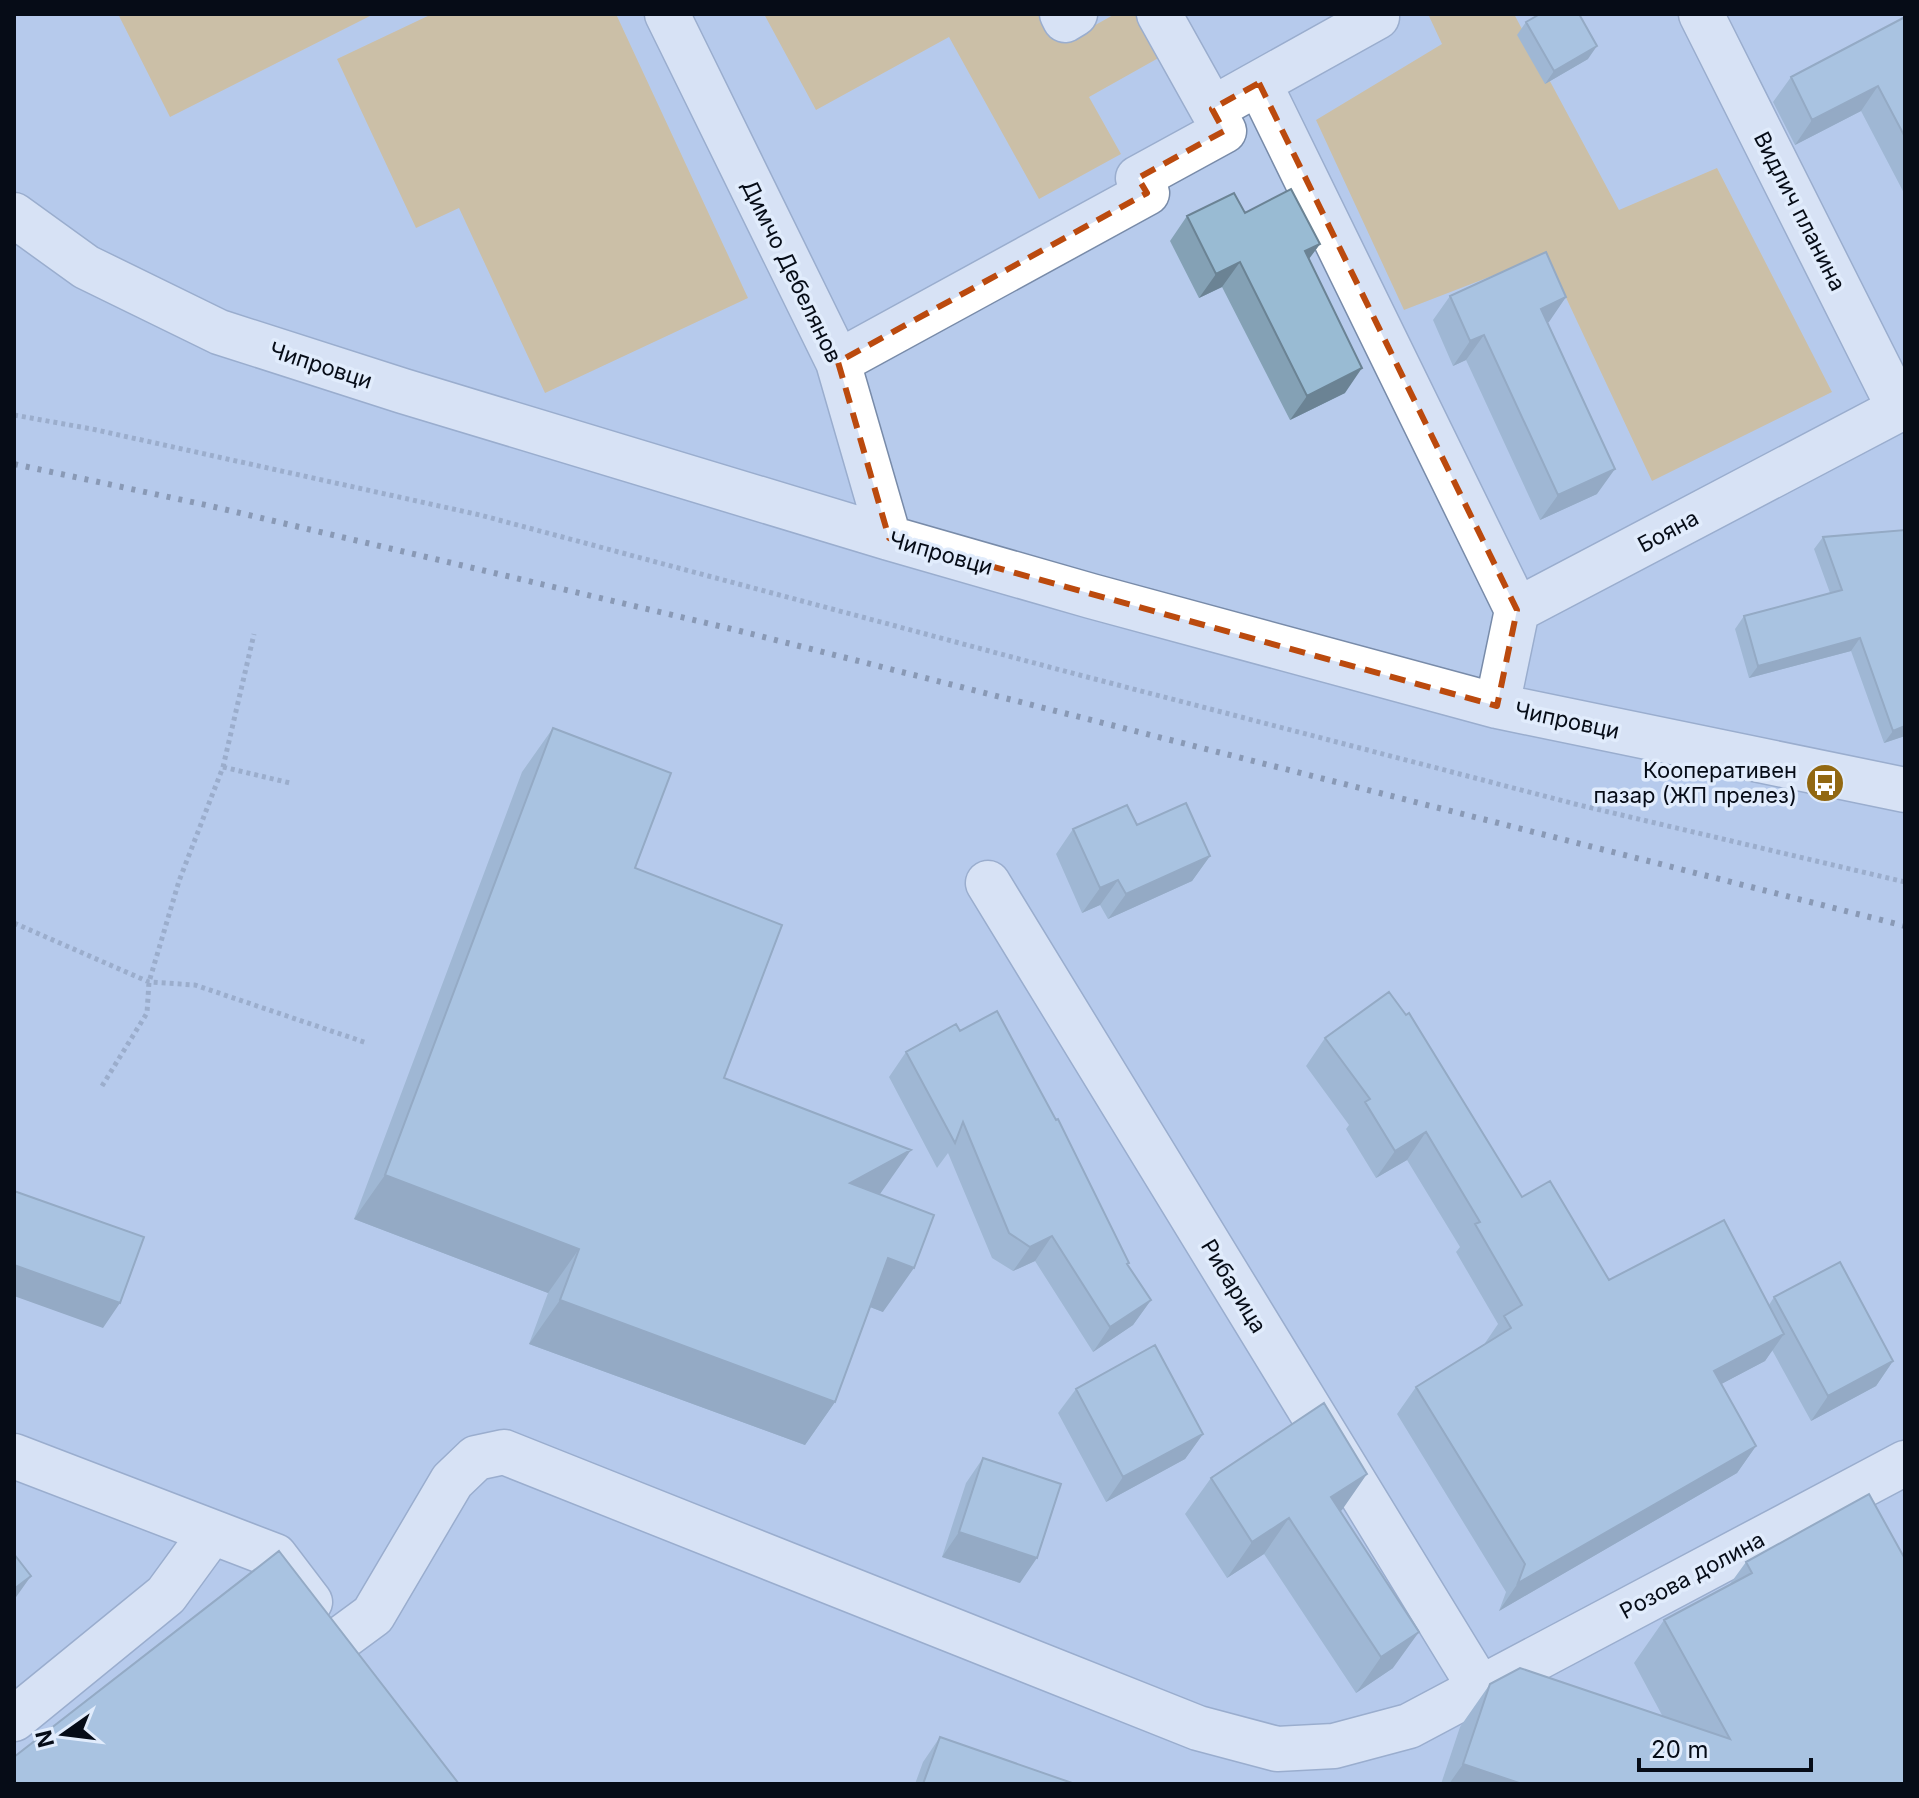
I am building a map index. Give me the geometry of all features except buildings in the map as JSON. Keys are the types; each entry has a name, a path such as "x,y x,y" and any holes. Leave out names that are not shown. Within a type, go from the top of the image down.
{"street":[{"name":"Димчо Дебелянов","path":"667,14 838,362 889,538"},
{"path":"1062,14 1065,20 1075,14"},
{"path":"838,362 1147,193 1138,178 1224,131 1159,14"},
{"name":"Видлич планина","path":"1701,14 1902,407"},
{"path":"1212,109 1377,17"},
{"path":"1259,83 1517,610 1497,706"},
{"name":"Чипровци","path":"14,215 86,267 219,332 403,391 889,538 1497,706 1905,790"},
{"name":"Бояна","path":"1517,610 1902,407"},
{"name":"Рибарица","path":"988,883 1480,1688"},
{"name":"Розова долина","path":"339,1640 373,1615 452,1481 476,1458 504,1452 1198,1728 1277,1749 1334,1746 1409,1726 1905,1463"},
{"path":"14,1456 275,1556 367,1676"},
{"path":"14,1719 166,1595 212,1532"}],"path":[{"path":"14,415 92,429 480,515 1575,804 1905,882"},
{"path":"102,1086 147,1013 149,982 179,881 223,767 254,634"},
{"path":"223,767 290,783"},
{"path":"14,923 149,982 195,985 367,1043"}],"highlighted area":[{"path":"1259,83 1517,610 1497,706 889,538 838,362 1147,193 1138,178 1224,131 1212,109"}],"shaded area":[{"path":"118,14 374,14 170,117"},
{"path":"432,14 616,14 748,298 545,393 459,208 416,228 337,59"},
{"path":"764,14 1081,14 1090,28 1115,14 1138,14 1162,56 1089,97 1121,154 1039,199 949,37 816,110"},
{"path":"1428,14 1514,14 1619,210 1717,168 1832,392 1652,481 1546,255 1404,310 1316,120 1442,44"}],"railway":[{"path":"14,464 206,505 736,630 1905,926"}],"place":[{"name":"Кооперативен пазар (ЖП прелез)","path":"1825,783"}]}
